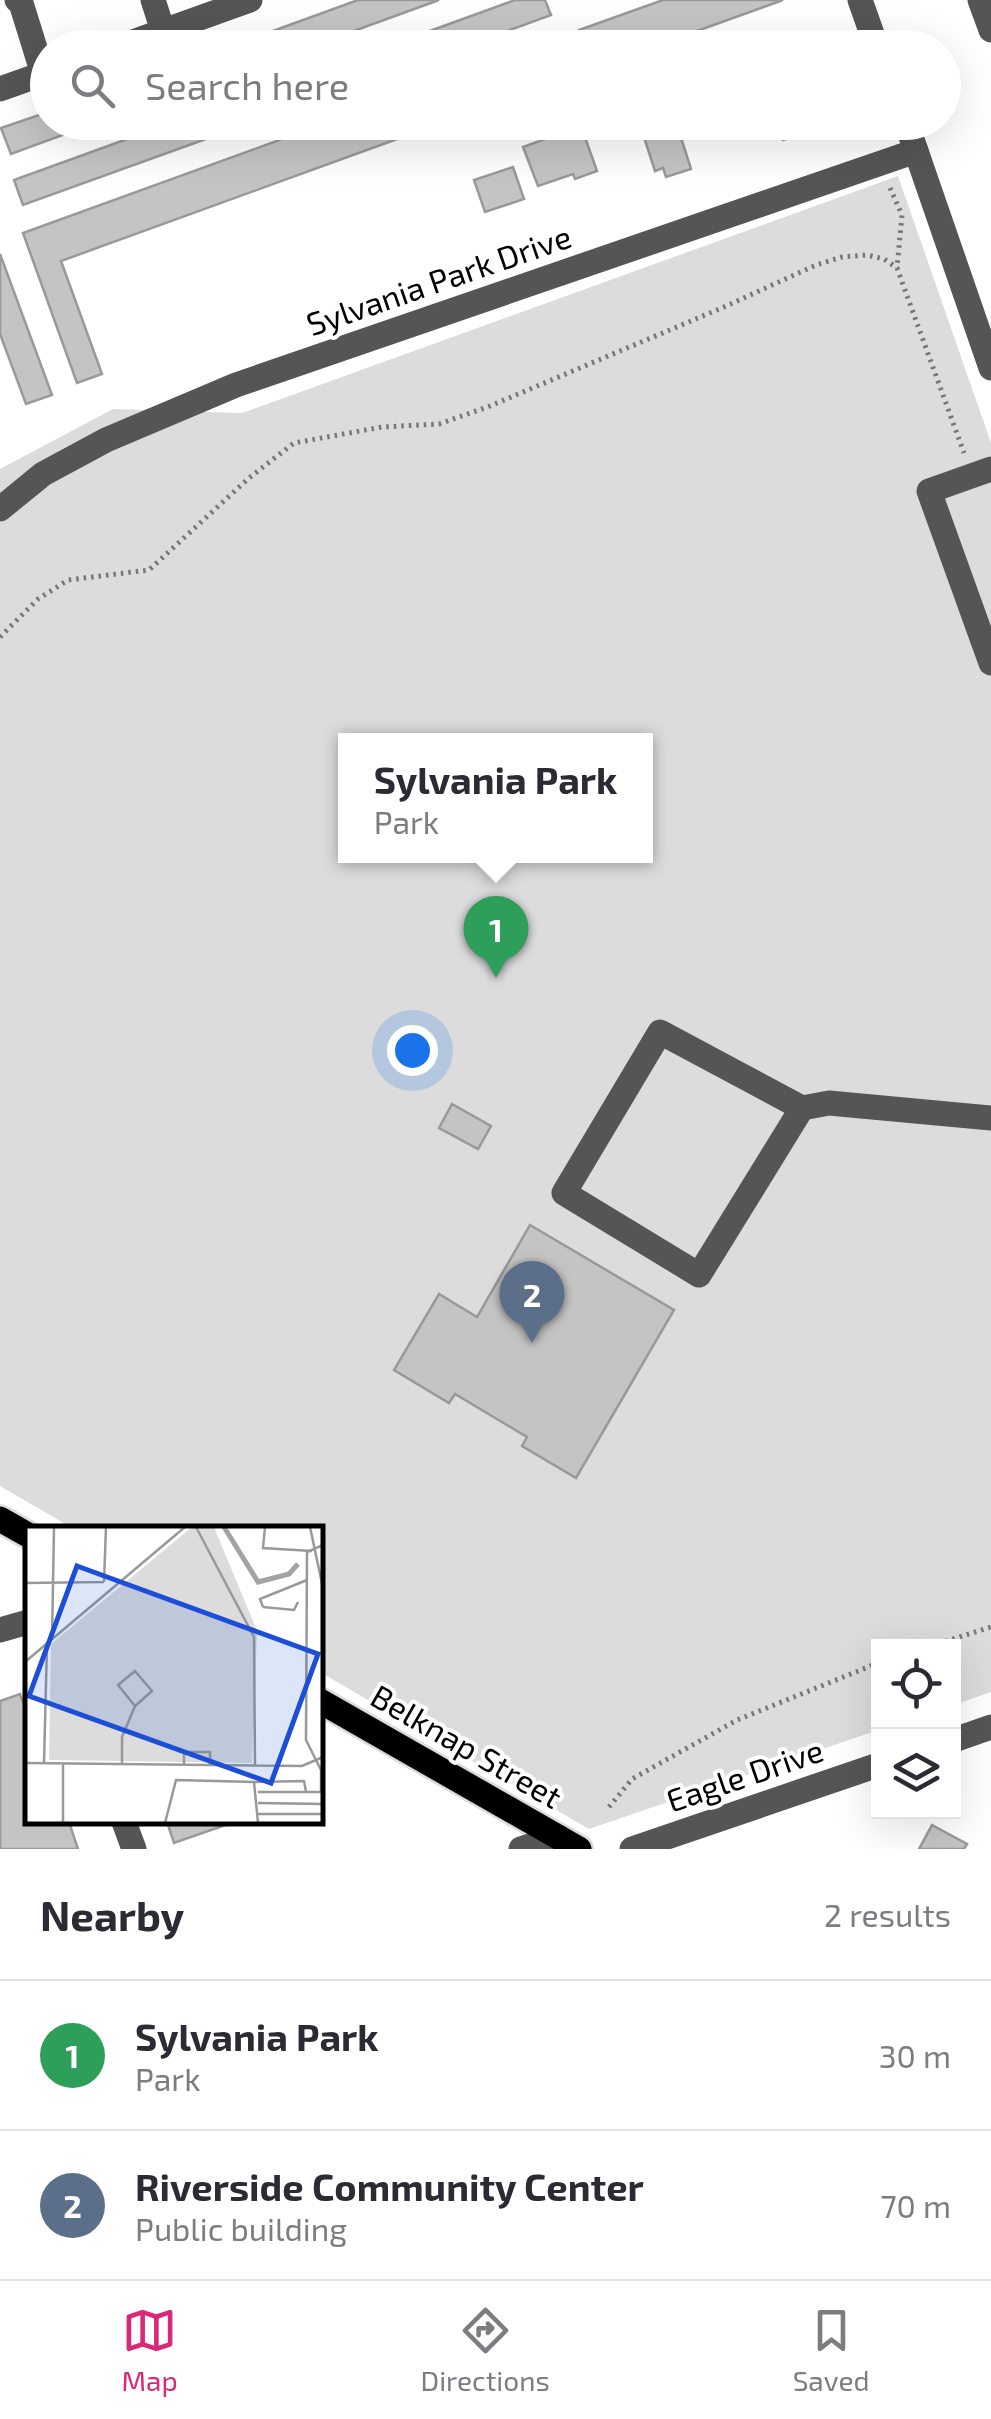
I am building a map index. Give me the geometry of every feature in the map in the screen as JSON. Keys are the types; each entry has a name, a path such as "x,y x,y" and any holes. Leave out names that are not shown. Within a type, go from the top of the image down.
{"main road":[{"path":"0,1519 25,1533"},
{"name":"Belknap Street","path":"322,1702 569,1843"}],"street":[{"path":"153,0 163,30"},
{"path":"166,30 250,0"},
{"path":"860,0 871,30"},
{"path":"980,0 991,30"},
{"path":"21,1 31,30"},
{"path":"0,89 30,78"},
{"path":"912,140 991,368"},
{"name":"Sylvania Park Drive","path":"0,510 44,474 106,440 236,386 916,151"},
{"path":"982,473 930,491 991,664"},
{"path":"802,1108 699,1275 564,1193 660,1032 802,1108 829,1103 991,1118"},
{"path":"0,1630 25,1623"},
{"path":"961,1738 991,1727"},
{"name":"Eagle Drive","path":"632,1849 871,1767"},
{"path":"125,1824 134,1849"},
{"path":"521,1849 569,1843"}],"path":[{"path":"881,162 902,214 896,268"},
{"path":"0,638 38,599 68,580 149,570 249,478 294,443 382,427 439,424 842,257 884,258 896,268 982,473"},
{"path":"953,1639 991,1627"},
{"path":"609,1808 632,1778 737,1720 871,1666"}],"shaded area":[{"path":"898,176 991,443 991,1692 961,1703 961,1639 871,1639 871,1732 589,1829 322,1673 322,1526 69,1526 0,1486 0,469 113,409 242,413"}],"building":[{"path":"358,0 439,0 356,30 276,30"},
{"path":"515,0 545,0 551,15 510,30 432,30"},
{"path":"663,0 783,0 700,30 579,30"},
{"path":"30,118 30,140 49,140 11,154 1,128"},
{"path":"124,140 203,140 23,205 14,180"},
{"path":"279,140 394,140 61,261 102,374 77,383 23,233"},
{"path":"542,140 586,140 597,171 575,179 573,174 538,186 523,147"},
{"path":"645,140 682,140 691,169 666,177 663,168 655,171"},
{"path":"513,167 524,199 485,212 474,180"},
{"path":"0,254 52,395 26,404 0,334"},
{"path":"452,1104 491,1126 478,1149 439,1128"},
{"path":"530,1225 674,1310 576,1478 522,1446 527,1437 455,1394 449,1403 394,1370 439,1294 477,1317"},
{"path":"20,1694 25,1708 25,1824 70,1824 78,1849 0,1849 0,1701"},
{"path":"168,1824 228,1824 174,1843"},
{"path":"932,1825 967,1844 964,1849 919,1849"}],"place":[{"name":"Sylvania Park","path":"496,978"},
{"name":"Riverside Community Center","path":"532,1343"}]}
